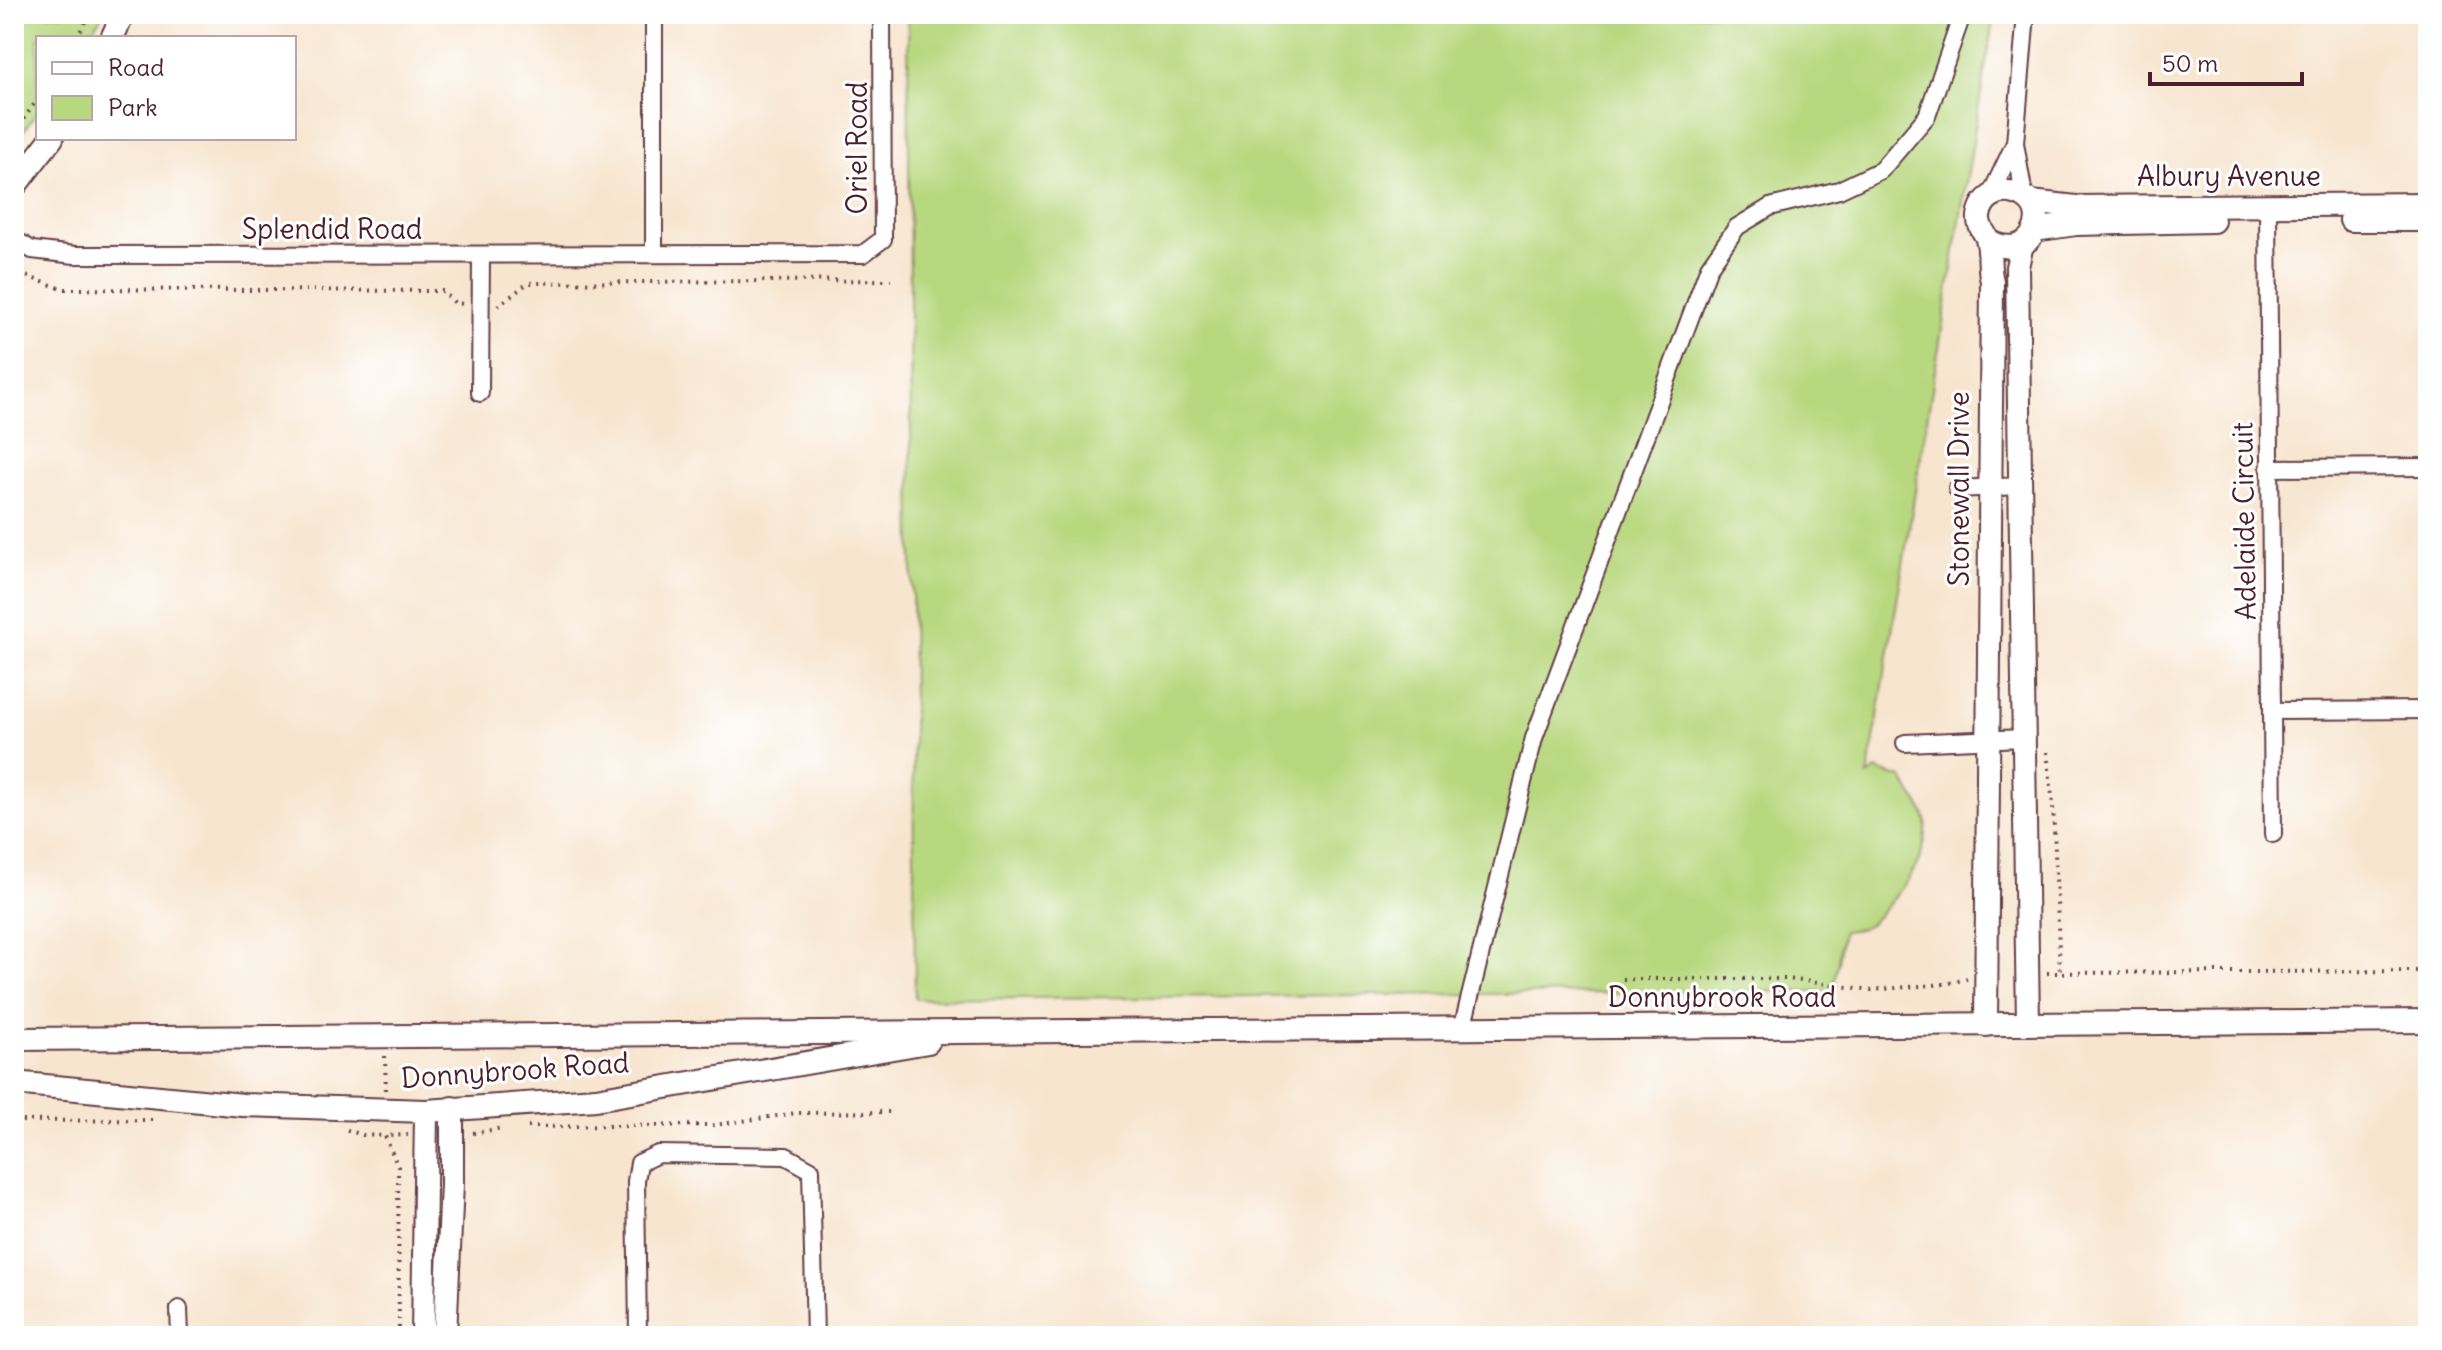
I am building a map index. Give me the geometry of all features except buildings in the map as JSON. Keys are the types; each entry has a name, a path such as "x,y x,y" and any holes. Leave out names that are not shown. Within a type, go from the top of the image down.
{"main road":[{"path":"113,36 123,14"},
{"path":"14,187 50,140"},
{"path":"2028,237 2004,248 1987,239 1979,222 1983,205 1989,198 2007,191 2028,199 2036,211 2028,237 2017,267 2028,1024"},
{"name":"Albury Avenue","path":"2028,199 2076,207 2428,220"},
{"name":"Albury Avenue","path":"2028,237 2076,224 2428,204"},
{"name":"Stonewall Drive","path":"1986,1025 1992,281 1987,239"},
{"name":"Donnybrook Road","path":"14,1039 2428,1021"},
{"name":"Donnybrook Road","path":"14,1083 243,1105 426,1111 596,1099 880,1049 1016,1030"},
{"path":"445,1336 452,1108"},
{"path":"423,1336 426,1111"}],"street":[{"path":"654,14 654,254"},
{"name":"Oriel Road","path":"654,254 863,254 883,239 882,14"},
{"path":"1462,1029 1534,738 1709,267 1737,227 1770,207 1839,190 1881,170 1927,116 1960,14"},
{"path":"2026,14 2015,143 2028,199"},
{"path":"1989,198 2015,143"},
{"name":"Adelaide Circuit","path":"2267,214 2273,834"},
{"name":"Splendid Road","path":"14,239 32,250 75,255 654,254"},
{"path":"480,393 481,255"},
{"path":"2269,468 2428,467"},
{"path":"1957,489 2020,486"},
{"path":"2272,711 2428,710"},
{"path":"1905,743 2024,738"},
{"path":"638,1336 636,1181 639,1163 658,1154 673,1154 786,1156 811,1170 815,1336"},
{"path":"179,1309 180,1336"}],"path":[{"path":"78,36 89,14"},
{"path":"14,132 36,102"},
{"path":"14,268 20,274 63,289 443,291 455,303 499,306 528,283 891,280"},
{"path":"524,1127 715,1125 797,1113 893,1112"},
{"path":"452,1134 508,1127"},
{"path":"399,1336 398,1167 385,1136 426,1135"}],"green space":[{"path":"14,14 103,14 88,36 36,36 36,113 14,145"},
{"path":"908,14 1994,14 1868,776 1876,770 1903,778 1924,814 1925,838 1915,868 1883,911 1862,928 1843,931 1833,991 915,999"}]}
